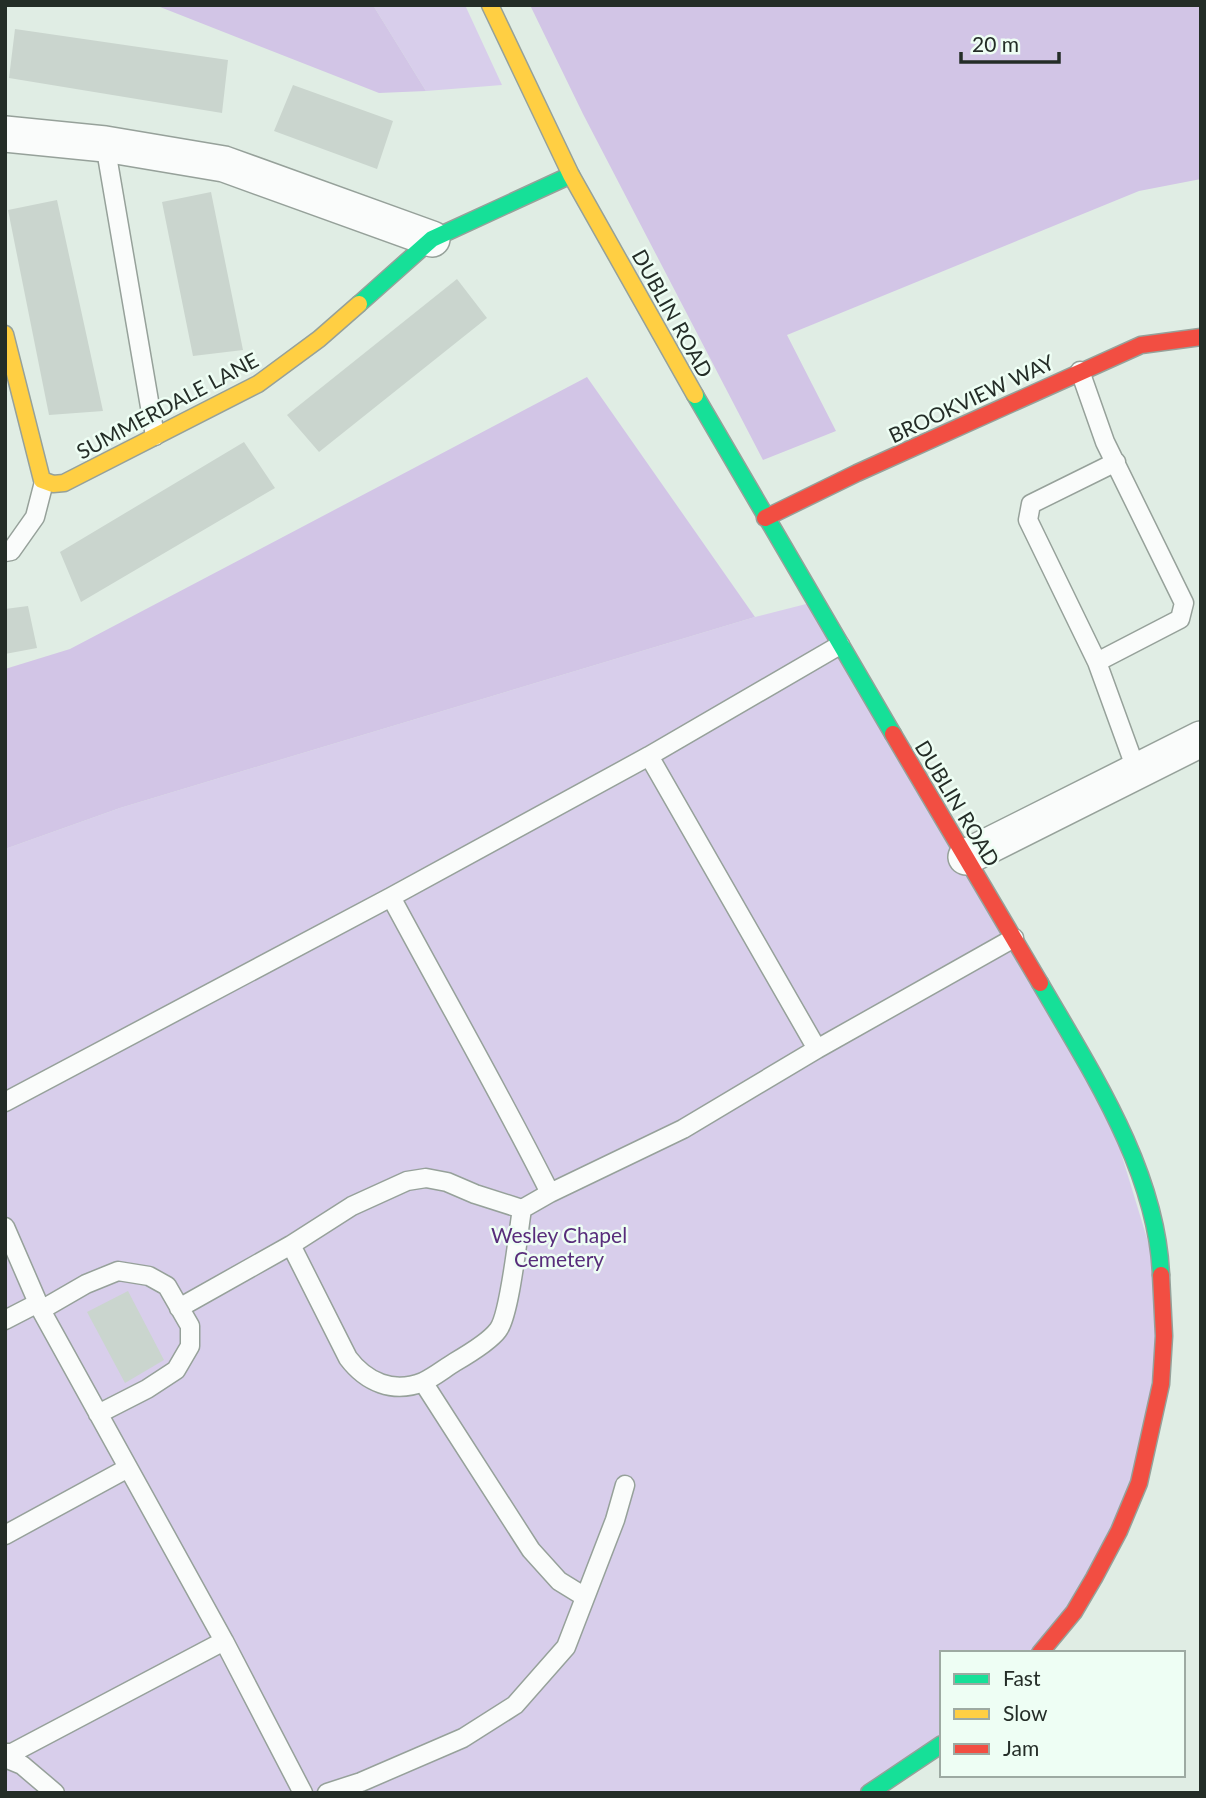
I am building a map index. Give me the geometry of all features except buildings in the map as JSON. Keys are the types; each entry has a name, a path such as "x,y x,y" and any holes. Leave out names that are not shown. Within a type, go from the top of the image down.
{"main road":[{"name":"DUBLIN ROAD","path":"490,5 571,176 765,518 1101,1087 1149,1196 1161,1265 1164,1336 1161,1384 1139,1483 1119,1531 1094,1578 1074,1612 1042,1651"},
{"name":"SUMMERDALE LANE","path":"44,482 64,483 258,384 319,339 432,239 571,176"},
{"path":"5,334 35,459 44,482"},
{"name":"BROOKVIEW WAY","path":"765,518 857,473 1141,345 1201,337"},
{"path":"869,1793 940,1745"}],"street":[{"path":"5,134 105,144 224,164 432,239"},
{"path":"966,858 1201,739"}],"lane":[{"path":"105,144 155,436"},
{"path":"1080,372 1105,442 1184,603 1180,619 1097,662"},
{"path":"1116,462 1031,504 1028,520 1097,662 1137,772"},
{"path":"5,552 12,551 35,517 44,482"},
{"path":"5,1102 391,897 649,756 840,645"},
{"path":"649,756 817,1049"},
{"path":"391,897 512,1117 550,1194"},
{"path":"179,1308 291,1245 352,1206 394,1185 426,1178 447,1182 522,1209 683,1129 817,1049 1014,938"},
{"path":"291,1245 348,1357 359,1372 388,1386 404,1386 423,1382 468,1354 499,1330 506,1313 522,1209"},
{"path":"5,1227 40,1306 224,1642 303,1793"},
{"path":"5,1320 118,1271 149,1276 167,1286 190,1326 190,1346 176,1370 147,1389 98,1413"},
{"path":"423,1382 531,1550 559,1581 585,1597"},
{"path":"5,1535 128,1468"},
{"path":"327,1793 361,1782 463,1738 515,1705 566,1647 615,1521 625,1485"},
{"path":"5,1755 224,1642"},
{"path":"5,1755 23,1765 55,1793"}],"green space":[{"path":"373,5 465,5 502,85 426,91"},
{"name":"Wesley Chapel Cemetery","path":"814,602 1101,1087 1163,1291 1139,1483 1041,1651 940,1651 940,1745 869,1793 5,1793 5,849 120,808 755,617"}],"shaded area":[{"path":"155,5 373,5 426,91 379,93"},
{"path":"530,5 1201,5 1201,179 1139,191 787,335 836,431 763,460 583,114"},
{"path":"587,377 755,617 120,808 5,849 5,669 70,649"}],"traffic: fast":[{"path":"359,304 432,239 571,175"},
{"path":"695,395 893,734"},
{"path":"1040,983 1100,1087 1134,1160 1148,1198 1157,1236 1161,1275"},
{"path":"869,1793 940,1745"}],"traffic: slow":[{"path":"490,5 571,175 695,395"},
{"path":"5,334 42,480 53,484 64,483 258,384 319,339 359,304"}],"traffic: jam":[{"path":"765,518 857,473 1141,345 1201,337"},
{"path":"893,734 1040,983"},
{"path":"1042,1651 1074,1612 1094,1578 1119,1531 1139,1483 1161,1384 1164,1336 1161,1275"}]}
